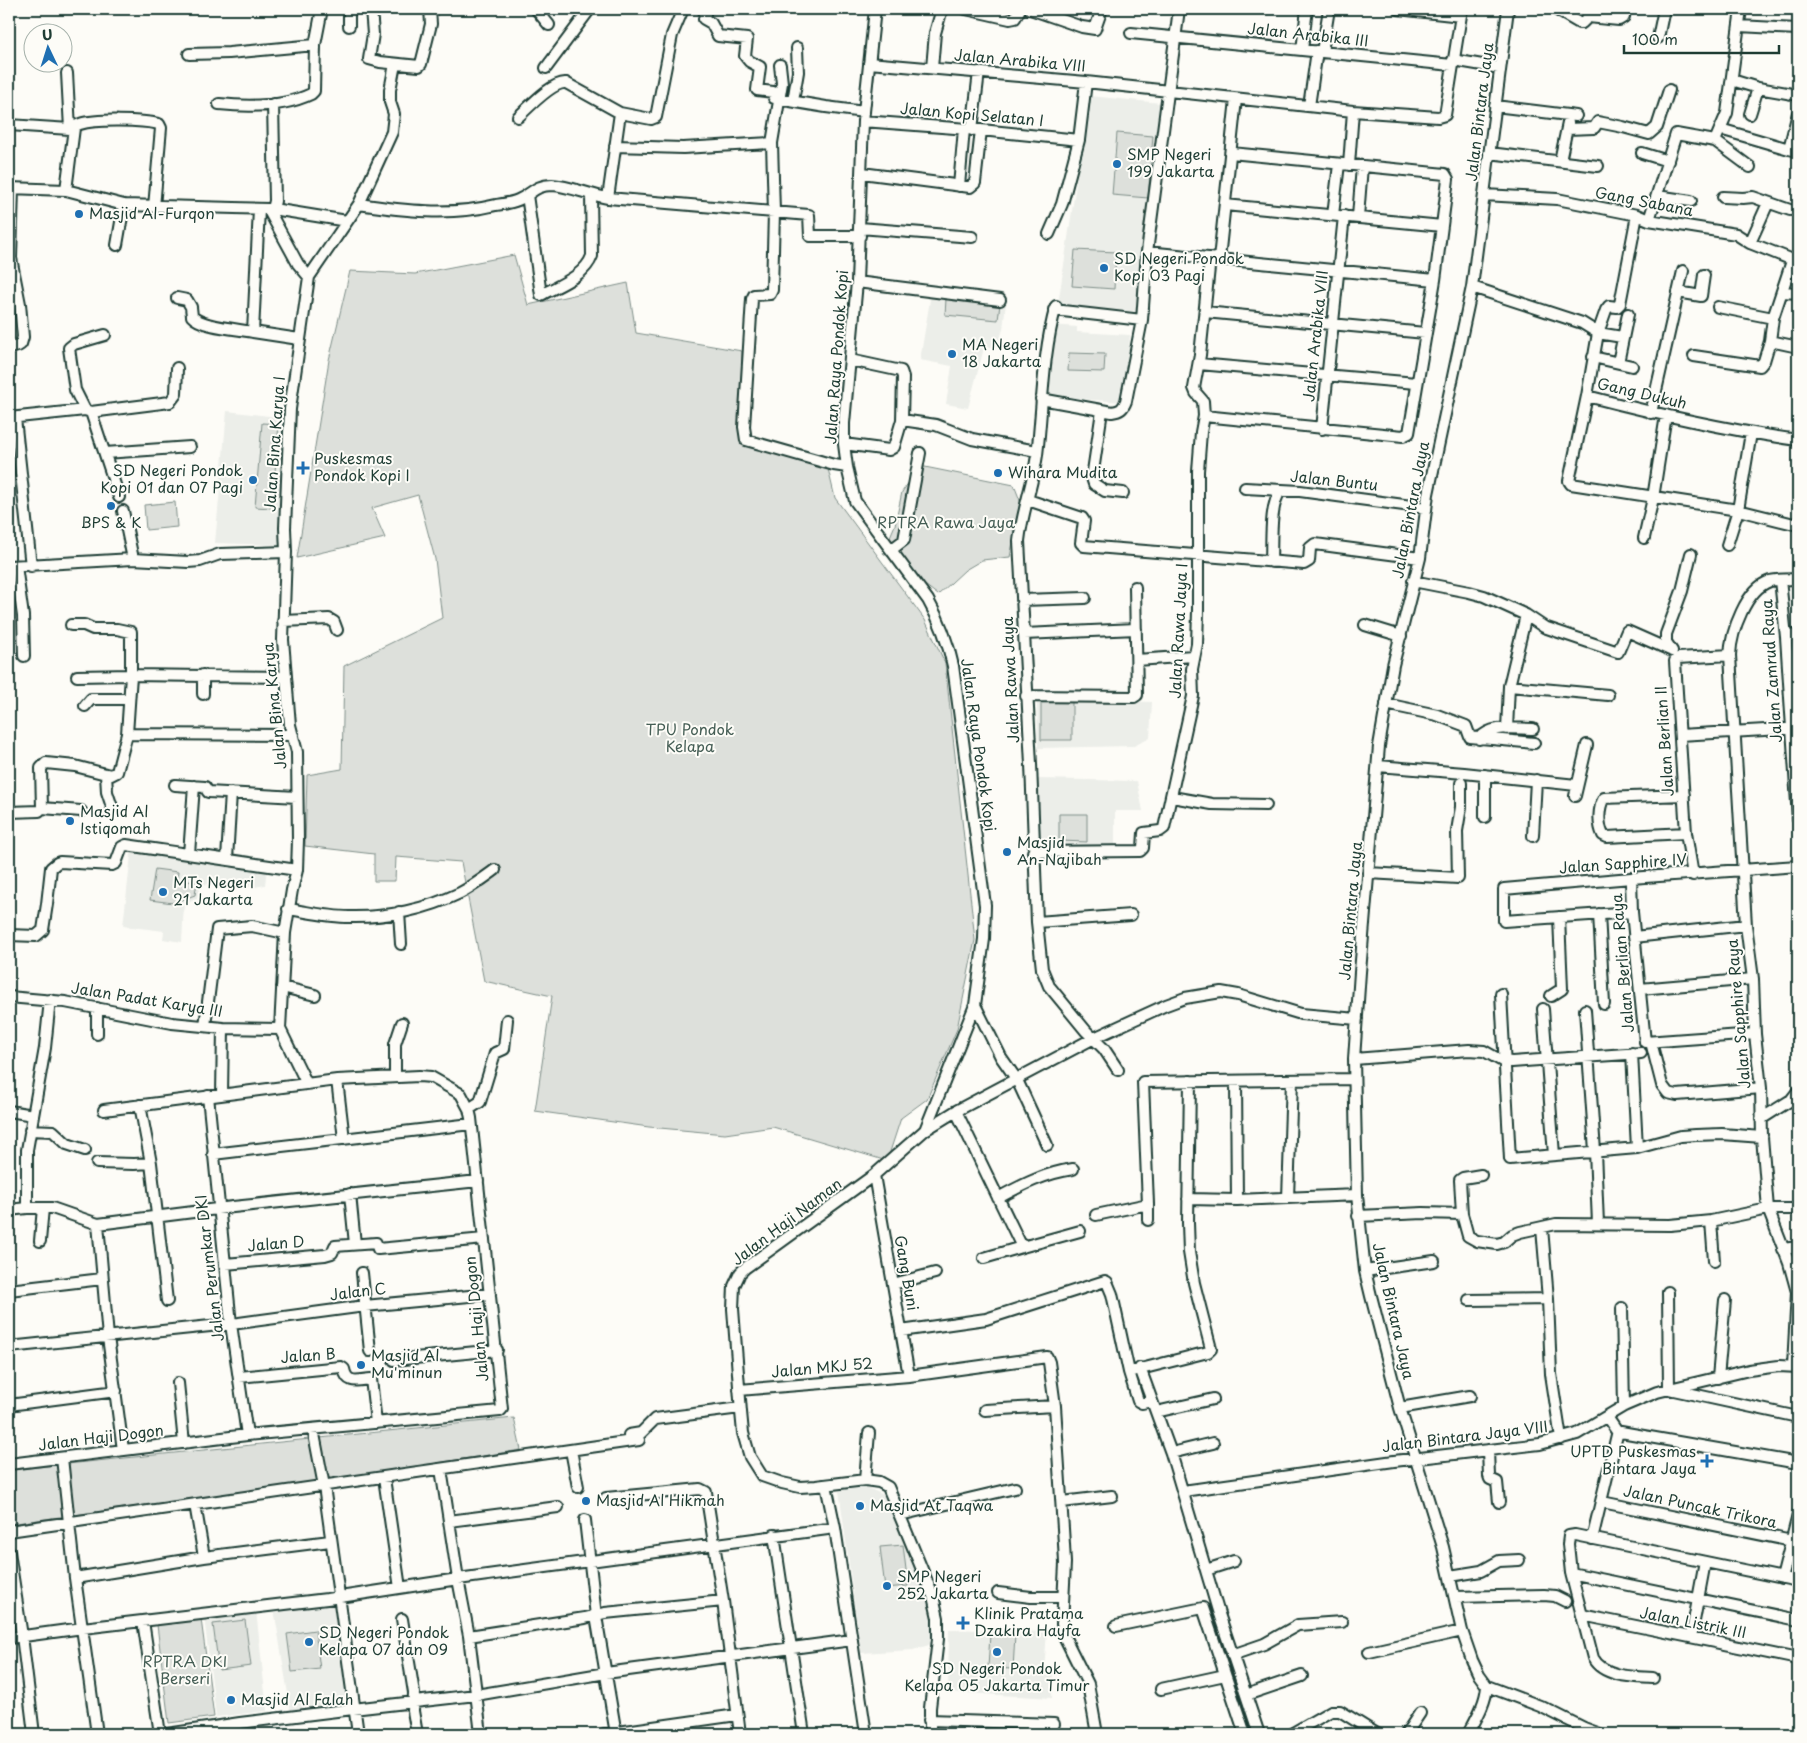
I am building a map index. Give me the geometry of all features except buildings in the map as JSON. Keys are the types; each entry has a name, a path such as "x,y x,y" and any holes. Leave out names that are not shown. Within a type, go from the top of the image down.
{"street":[{"path":"219,104 250,107 309,96 312,93 315,45 322,9"},
{"path":"349,9 349,26"},
{"path":"371,9 372,34 369,59 419,66 431,24 430,9"},
{"path":"536,9 549,25"},
{"path":"546,68 590,9"},
{"path":"518,117 552,88 562,82 620,113 651,119 657,115 672,35 683,9"},
{"name":"Jalan Kopi Selatan I","path":"706,9 704,19 711,23 718,36 747,39 745,56 749,61 760,66 757,90 773,92 774,98 864,116 972,130 1079,140"},
{"name":"Jalan Raya Pondok Kopi","path":"875,9 864,116 857,282 844,423 844,444 855,501 918,584 933,608 943,631 953,666 985,904 984,939 975,1005 925,1130"},
{"path":"932,68 935,33 942,9"},
{"path":"966,9 1010,19 1015,18 1020,9"},
{"path":"1030,9 1089,28 1102,9"},
{"path":"1041,399 1102,411 1119,411 1124,408 1142,320 1147,252 1179,9"},
{"path":"1302,50 1307,9"},
{"path":"1309,106 1329,9"},
{"path":"1398,9 1461,12 1452,62"},
{"name":"Jalan Bintara Jaya","path":"1487,1686 1479,1675 1462,1631 1435,1518 1400,1408 1366,1271 1358,1216 1354,1059 1379,746 1386,704 1413,581 1420,558 1426,508 1472,287 1508,9"},
{"path":"1555,9 1579,23 1588,17 1619,20 1624,17 1625,9"},
{"path":"1658,38 1664,9"},
{"path":"1715,141 1727,113 1741,9"},
{"path":"1739,26 1798,30"},
{"name":"Jalan Arabika III","path":"1131,33 1500,68"},
{"path":"189,54 229,53 315,45"},
{"path":"793,102 798,72 797,48"},
{"name":"Jalan Arabika VIII","path":"869,63 1086,82 1354,111 1438,117 1444,115 1452,62"},
{"path":"267,209 298,264 309,277 359,204 392,132 394,114 390,102 390,90 395,64"},
{"path":"780,65 782,84 772,143 774,212 772,291 769,294 754,295 752,298 744,427 746,440 847,467"},
{"path":"959,186 972,130 979,72"},
{"path":"66,190 72,129 67,73"},
{"path":"1732,80 1758,88 1798,95"},
{"path":"1049,234 1062,204 1079,140 1086,82"},
{"path":"1750,114 1758,88"},
{"path":"1567,129 1594,128 1598,122 1623,126 1649,134 1657,127 1669,90"},
{"path":"1198,555 1198,471 1204,416 1203,401 1194,391 1205,312 1225,205 1236,99"},
{"path":"253,332 267,209 275,189 273,104"},
{"path":"1496,106 1573,116 1567,129 1560,162"},
{"path":"1333,215 1354,111"},
{"path":"608,198 620,113"},
{"path":"1720,128 1794,150 1798,113"},
{"path":"9,125 72,129 78,124 99,121 157,124 161,128 154,207"},
{"path":"862,173 970,187 975,183 972,130"},
{"path":"1649,220 1676,134 1715,141 1750,167"},
{"path":"615,146 700,148 772,143"},
{"path":"1204,416 1322,429 1407,435 1409,433 1434,280 1448,179 1445,174 1231,153"},
{"path":"1489,153 1598,166"},
{"path":"1642,153 1668,161"},
{"path":"1358,217 1362,166"},
{"path":"359,204 406,211 450,211 493,206 527,196 539,186 551,185 591,196 608,198 808,215 810,236 860,232 972,237"},
{"path":"9,348 21,344 23,338 20,304 11,258 11,188 66,190 124,205 267,209 347,221"},
{"name":"Gang Sabana","path":"1484,195 1557,199 1637,215 1649,220 1736,234 1750,243 1795,262"},
{"path":"527,196 541,295 583,270 589,264 592,256 591,196"},
{"path":"1657,196 1692,201"},
{"path":"1723,197 1753,197 1790,210"},
{"path":"1750,243 1768,202"},
{"path":"117,245 124,205"},
{"path":"1225,205 1442,226"},
{"name":"Gang Dukuh","path":"1637,215 1620,304 1617,307 1609,306 1598,332 1587,396 1651,413 1751,433 1798,440"},
{"name":"Jalan Arabika VIII","path":"1322,429 1344,216"},
{"path":"1147,252 1338,269 1434,280"},
{"path":"1694,356 1757,366 1763,364 1770,341 1773,318 1795,262"},
{"path":"1651,413 1683,271"},
{"path":"1678,292 1701,296 1704,275"},
{"name":"Jalan Bina Karya I","path":"286,552 285,528 290,408 309,277"},
{"path":"857,282 1000,300"},
{"path":"1472,287 1582,323 1598,332 1622,337"},
{"path":"1782,292 1798,293"},
{"path":"177,298 187,300 191,307 192,316 198,321 222,327 299,339"},
{"path":"1718,307 1773,318"},
{"name":"Jalan Rawa Jaya","path":"1118,1070 1104,1049 1086,1031 1049,986 1042,969 1033,852 1031,764 1019,542 1022,518 1028,500 1037,451 1046,349 1055,308 1142,320"},
{"path":"1205,312 1425,333"},
{"path":"1619,358 1628,314"},
{"path":"105,335 74,344 69,348 75,390 88,411 105,453 119,497"},
{"path":"1770,341 1798,347"},
{"path":"1593,357 1632,366"},
{"path":"844,444 889,450 894,447 902,420 903,377 901,371 850,360"},
{"path":"1199,364 1416,384"},
{"path":"31,566 12,418 165,404 170,402 176,394 176,368"},
{"path":"1587,396 1570,483 1738,510 1798,525"},
{"path":"1102,411 1092,478 1094,484 1104,491 1123,493"},
{"path":"1644,538 1654,498 1666,415"},
{"path":"902,420 936,425 972,439 1037,451"},
{"path":"1727,545 1738,510 1751,433"},
{"path":"105,453 190,447"},
{"path":"891,550 904,540 920,454"},
{"path":"1245,488 1281,490"},
{"name":"Jalan Buntu","path":"1271,562 1274,511 1276,498 1281,490 1426,508"},
{"name":"Jalan Rawa Jaya I","path":"1028,500 1082,518 1084,521 1081,543 1084,546 1306,564 1309,561 1310,548 1315,544 1420,558"},
{"path":"123,511 133,559"},
{"path":"24,656 23,622 12,566 133,559 188,562 200,561 220,554 286,552"},
{"name":"Jalan Bina Karya","path":"280,1029 285,933 296,870 298,840 297,752 290,725 283,640 286,552"},
{"path":"1670,650 1665,638 1682,591 1691,554"},
{"name":"Jalan Rawa Jaya I","path":"1033,852 1140,851 1143,848 1144,833 1160,831 1164,828 1193,696 1192,669 1197,635 1198,555"},
{"path":"1780,580 1798,579"},
{"name":"Jalan Zamrud Raya","path":"1780,580 1786,637 1787,681 1795,728 1798,819"},
{"name":"Jalan Sapphire Raya","path":"1780,580 1770,581 1758,590 1746,606 1731,641 1730,655 1746,925 1753,979 1755,1034 1761,1088 1762,1137 1768,1210 1790,1263 1797,1292 1796,1367"},
{"path":"1413,581 1469,592 1526,615 1544,627 1618,652 1627,631 1670,650 1678,658 1730,655"},
{"path":"1026,696 1134,697 1138,693 1135,586"},
{"path":"1022,600 1085,598"},
{"path":"1507,729 1509,686 1526,615"},
{"path":"284,621 329,619 334,622 337,630"},
{"path":"42,808 41,768 46,763 87,768 109,775 117,772 127,734 131,675 130,632 117,629 94,629 84,624 71,625"},
{"path":"1365,625 1401,636"},
{"path":"1024,634 1136,629"},
{"path":"1786,637 1798,634"},
{"path":"1137,660 1193,656"},
{"name":"Jalan Berlian II","path":"1678,658 1675,661 1686,833 1692,874"},
{"path":"78,676 286,677"},
{"path":"202,676 203,694"},
{"path":"1787,681 1798,681"},
{"path":"1509,686 1608,695"},
{"path":"85,706 91,699 129,699"},
{"path":"1386,704 1437,715 1466,726 1470,737 1534,743"},
{"path":"1680,735 1795,728"},
{"path":"1478,739 1485,732 1493,729 1533,729"},
{"path":"127,734 293,736"},
{"path":"1575,796 1576,784 1587,745"},
{"path":"1378,766 1576,784"},
{"path":"109,775 107,792 113,810"},
{"path":"1485,775 1485,816"},
{"path":"1533,836 1536,780"},
{"path":"1368,873 1458,878 1457,831 1461,783"},
{"path":"175,785 205,786 208,792 297,797"},
{"path":"189,854 194,786"},
{"path":"226,859 231,793"},
{"path":"1684,795 1604,798 1600,819 1601,832 1607,837 1686,833"},
{"path":"1172,797 1212,804 1266,805"},
{"path":"9,812 33,812 40,811 42,808 81,811"},
{"path":"9,935 36,936 42,930 51,868 57,862 112,865 116,863 122,847 126,845 296,870"},
{"name":"Jalan Sapphire IV","path":"1559,917 1504,921 1504,889 1798,866"},
{"path":"288,909 348,917 379,916 440,902 461,893 495,870"},
{"name":"Jalan Berlian Raya","path":"1631,878 1634,938 1645,1042 1651,1042 1662,1085 1668,1093 1677,1095 1761,1088"},
{"path":"399,912 401,944"},
{"path":"1551,996 1560,992 1562,988 1559,917 1632,912"},
{"path":"1598,914 1604,1004"},
{"path":"1037,922 1131,916"},
{"path":"1634,938 1746,925"},
{"path":"205,1026 217,929 252,926 285,933"},
{"path":"1640,989 1753,979"},
{"path":"282,986 315,995"},
{"name":"Jalan Haji Naman","path":"930,1734 931,1693 938,1639 938,1618 933,1596 888,1487 879,1482 865,1480 800,1487 782,1483 762,1476 746,1445 740,1408 733,1293 740,1273 874,1175 925,1130 956,1111 1094,1038 1166,1005 1185,998 1212,993 1238,995 1301,1014 1357,1019"},
{"path":"1501,994 1510,1159 1637,1148 1681,1136 1722,1134 1762,1137"},
{"name":"Jalan Padat Karya III","path":"9,997 50,1000 172,1023 223,1028 280,1029"},
{"path":"27,1208 27,1150 50,1000"},
{"path":"975,1005 1001,1057 1017,1080 1047,1145"},
{"path":"96,1008 97,1034"},
{"path":"1543,1009 1554,1155"},
{"path":"1585,1010 1598,1224"},
{"path":"104,1110 338,1080 395,1077 431,1077 461,1094 469,1109 480,1102 495,1053 504,1049 508,1020"},
{"path":"395,1077 395,1039 402,1024"},
{"path":"222,1095 223,1028"},
{"path":"280,1029 307,1084"},
{"path":"1651,1042 1755,1034"},
{"path":"1354,1059 1470,1050 1484,1052 1506,1062 1637,1053 1637,1148"},
{"path":"1148,1220 1143,1082 1354,1079"},
{"path":"338,1080 344,1139"},
{"path":"1288,1198 1292,1080"},
{"path":"1236,1081 1237,1200"},
{"path":"1129,1372 1208,1352 1210,1349 1191,1267 1188,1238 1190,1082"},
{"path":"1761,1119 1794,1100 1798,1091"},
{"name":"Jalan Perumkar DKI","path":"208,1096 224,1264 247,1435"},
{"path":"140,1105 151,1163 167,1301"},
{"name":"Jalan Haji Dogon","path":"9,1464 247,1435 501,1410 497,1350 469,1109"},
{"path":"956,1111 1022,1247"},
{"path":"9,1112 33,1115"},
{"path":"213,1154 471,1124"},
{"path":"30,1130 53,1131 67,1144 85,1150"},
{"path":"97,1163 151,1163"},
{"path":"998,1198 1037,1178 1073,1168"},
{"name":"Gang Buni","path":"874,1175 909,1376"},
{"path":"1481,1175 1460,1180 1462,1214 1468,1236 1477,1241 1492,1244 1504,1242 1512,1235 1520,1232 1556,1224 1651,1226 1711,1221 1768,1210 1798,1209"},
{"path":"9,1210 27,1208 57,1209 98,1224 478,1181"},
{"path":"350,1194 355,1244 376,1243 378,1250 484,1239"},
{"path":"1188,1199 1237,1200 1357,1195"},
{"path":"1096,1216 1148,1204"},
{"path":"40,1241 43,1208"},
{"path":"1358,1216 1424,1213 1462,1214"},
{"path":"1711,1221 1714,1261"},
{"path":"98,1224 108,1337 123,1450"},
{"path":"1542,1228 1548,1299 1550,1374 1562,1439"},
{"path":"984,1258 1080,1231"},
{"name":"Jalan D","path":"224,1264 329,1254 332,1253 336,1246 355,1244"},
{"path":"1783,1248 1798,1248"},
{"path":"1366,1271 1434,1261"},
{"path":"362,1273 370,1351"},
{"path":"893,1284 935,1273"},
{"path":"9,1290 102,1280"},
{"path":"901,1331 969,1322 999,1315 1105,1281 1112,1294 1129,1372 1140,1403 1152,1401"},
{"path":"1668,1292 1669,1389 1798,1417"},
{"name":"Jalan C","path":"9,1347 231,1324 365,1306 490,1294"},
{"path":"1469,1300 1548,1299"},
{"path":"1718,1378 1725,1300"},
{"path":"1622,1308 1624,1406"},
{"path":"394,1360 497,1350"},
{"name":"Jalan MKJ 52","path":"739,1390 909,1376 1047,1357 1056,1406"},
{"name":"Jalan B","path":"239,1377 341,1367 349,1380 371,1379 376,1423"},
{"name":"Jalan Bintara Jaya VIII","path":"1183,1491 1415,1458 1540,1444 1577,1434 1624,1406 1669,1389 1762,1368 1796,1367"},
{"path":"1140,1368 1171,1453 1232,1655 1259,1734"},
{"path":"178,1384 184,1443"},
{"path":"9,1405 116,1391"},
{"path":"1400,1408 1470,1396"},
{"path":"1156,1412 1213,1400"},
{"path":"985,1410 1056,1406 1065,1563 1062,1624 1064,1638 1088,1684 1097,1734"},
{"path":"9,1531 384,1478 640,1437 655,1419 740,1408"},
{"path":"1592,1539 1618,1433 1607,1417"},
{"path":"314,1429 324,1486 330,1541 358,1734"},
{"path":"1618,1433 1623,1431 1798,1463"},
{"path":"865,1480 869,1433"},
{"path":"1171,1453 1213,1443"},
{"path":"570,1447 578,1487"},
{"path":"1488,1450 1489,1476 1490,1479 1497,1482 1499,1502"},
{"path":"62,1458 75,1578 97,1734"},
{"path":"441,1469 469,1636 481,1734"},
{"path":"384,1478 400,1588"},
{"path":"826,1485 835,1528 866,1734"},
{"path":"900,1515 1014,1488"},
{"path":"606,1498 704,1489 706,1492 723,1601 740,1734"},
{"path":"1062,1502 1112,1496"},
{"name":"Jalan Puncak Trikora","path":"1602,1502 1792,1541"},
{"path":"195,1504 204,1557"},
{"path":"449,1521 558,1507"},
{"path":"1782,1578 1798,1515"},
{"path":"585,1520 596,1616 616,1733"},
{"path":"9,1638 338,1597 835,1528"},
{"path":"774,1535 804,1734"},
{"path":"1653,1678 1619,1674 1597,1664 1593,1658 1571,1573 1569,1536 1575,1535 1798,1581"},
{"path":"75,1578 204,1557 330,1541"},
{"path":"9,1552 34,1734"},
{"path":"1450,1576 1482,1572 1498,1562 1519,1560"},
{"path":"1206,1570 1234,1561"},
{"path":"1691,1637 1705,1562"},
{"path":"1571,1573 1798,1620"},
{"path":"998,1593 1032,1597 1063,1597"},
{"path":"1455,1597 1544,1595 1555,1596 1565,1601"},
{"path":"469,1636 596,1616 723,1601"},
{"path":"1116,1626 1203,1608 1245,1734"},
{"name":"Jalan Listrik III","path":"1582,1615 1798,1659"},
{"path":"402,1619 414,1694 417,1734"},
{"path":"143,1622 160,1734"},
{"path":"1232,1655 1264,1644 1298,1625 1342,1622"},
{"path":"1368,1652 1462,1631"},
{"path":"167,1734 354,1708 476,1696 606,1673 852,1640"},
{"path":"1161,1689 1225,1675"},
{"path":"1246,1695 1302,1676"},
{"path":"1468,1734 1483,1705 1487,1686 1540,1706 1583,1731 1600,1734"},
{"path":"1290,1734 1336,1710 1377,1734"},
{"path":"1406,1734 1420,1713"},
{"path":"604,1734 738,1715"},
{"path":"930,1720 1054,1724"}],"shaded area":[{"path":"1089,96 1161,103 1141,312 1058,305"},
{"name":"MA Negeri 18 Jakarta","path":"931,294 1006,303 1003,329 998,346 984,348 968,408 946,404 952,366 920,360"},
{"path":"1052,325 1077,327 1077,332 1130,335 1126,402 1043,397"},
{"name":"SD Negeri Pondok Kopi 01 dan 07 Pagi","path":"227,411 286,418 282,545 215,543"},
{"path":"1037,699 1152,702 1150,738 1134,746 1038,748"},
{"path":"1037,779 1137,781 1143,811 1115,811 1115,850 1038,850"},
{"name":"MTs Negeri 21 Jakarta","path":"132,846 267,866 265,885 255,887 201,884 197,899 184,904 182,942 163,939 164,931 123,926"},
{"name":"SMP Negeri 252 Jakarta","path":"859,1484 888,1497 936,1624 938,1639 929,1645 913,1650 861,1653 839,1490"},
{"name":"SD Negeri Pondok Kelapa 07 dan 09","path":"334,1601 348,1705 291,1712 274,1609"},
{"path":"256,1610 267,1711 216,1717 204,1616"},
{"name":"SD Negeri Pondok Kelapa 05 Jakarta Timur","path":"949,1629 1047,1632 1044,1671 1053,1673 1052,1698 948,1692"}],"green space":[{"path":"1117,133 1153,136 1148,198 1112,195"},
{"path":"1075,250 1116,252 1114,289 1072,286"},
{"name":"TPU Pondok Kelapa","path":"514,255 528,305 628,283 636,333 742,351 740,435 825,456 835,498 925,620 945,663 975,940 957,1029 927,1099 901,1118 887,1161 773,1127 725,1134 649,1127 535,1111 552,996 484,981 461,862 396,857 395,881 374,881 374,854 305,846 307,775 342,769 344,666 442,618 435,559 418,495 372,508 385,538 297,558 329,360 350,271 415,274"},
{"path":"946,299 1000,304 998,320 945,315"},
{"path":"1069,353 1105,354 1104,372 1068,371"},
{"path":"262,423 279,424 272,508 255,507"},
{"name":"RPTRA Rawa Jaya","path":"920,466 1014,485 1021,503 1010,557 982,560 965,570 938,595 883,553 895,525 902,492"},
{"path":"175,502 177,527 146,530 144,505"},
{"path":"1041,702 1072,702 1072,740 1041,740"},
{"path":"1059,814 1087,814 1087,842 1059,841"},
{"path":"155,869 178,872 177,880 197,882 195,895 173,903 150,900"},
{"path":"514,1418 521,1450 320,1481 9,1524 9,1470"},
{"path":"903,1545 908,1586 885,1588 880,1547"},
{"name":"RPTRA DKI Berseri","path":"201,1619 214,1717 169,1723 157,1625"},
{"path":"245,1620 251,1666 219,1670 213,1624"},
{"path":"315,1630 320,1669 292,1672 287,1634"},
{"path":"990,1634 1015,1635 1013,1669 988,1668"}],"place":[{"name":"SMP Negeri 199 Jakarta","path":"1117,164"},
{"name":"Masjid Al-Furqon","path":"79,214"},
{"name":"SD Negeri Pondok Kopi 03 Pagi","path":"1104,268"},
{"name":"MA Negeri 18 Jakarta","path":"952,354"},
{"name":"Puskesmas Pondok Kopi I","path":"303,468"},
{"name":"Wihara Mudita","path":"998,473"},
{"name":"SD Negeri Pondok Kopi 01 dan 07 Pagi","path":"253,480"},
{"name":"BPS & K","path":"111,506"},
{"name":"Masjid Al Istiqomah","path":"70,821"},
{"name":"Masjid An-Najibah","path":"1007,852"},
{"name":"MTs Negeri 21 Jakarta","path":"163,892"},
{"name":"Masjid Al Mu'minun","path":"361,1365"},
{"name":"UPTD Puskesmas Bintara Jaya","path":"1707,1461"},
{"name":"Masjid Al Hikmah","path":"586,1501"},
{"name":"Masjid At Taqwa","path":"860,1506"},
{"name":"SMP Negeri 252 Jakarta","path":"887,1586"},
{"name":"Klinik Pratama Dzakira Hayfa","path":"963,1623"},
{"name":"SD Negeri Pondok Kelapa 07 dan 09","path":"309,1642"},
{"name":"SD Negeri Pondok Kelapa 05 Jakarta Timur","path":"997,1652"},
{"name":"Masjid Al Falah","path":"231,1700"}]}
